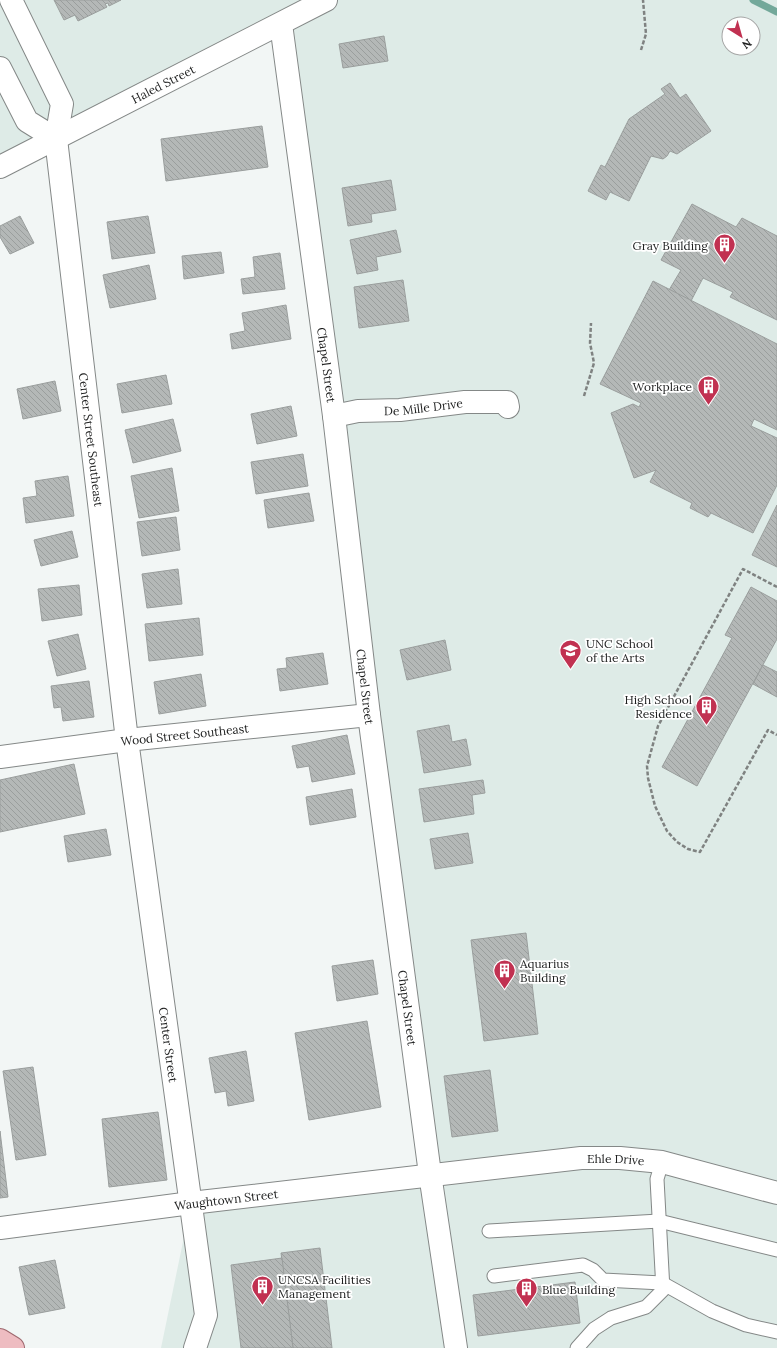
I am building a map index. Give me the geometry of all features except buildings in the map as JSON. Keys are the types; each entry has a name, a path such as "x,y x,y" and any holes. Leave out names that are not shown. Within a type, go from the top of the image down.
{"main road":[{"path":"0,1340 13,1348"}],"street":[{"name":"Center Street Southeast","path":"12,0 62,104 56,138 127,740"},
{"name":"Haled Street","path":"0,166 326,0"},
{"name":"Chapel Street","path":"281,24 334,416 369,714 430,1174 456,1348"},
{"path":"0,68 27,121 56,138"},
{"name":"De Mille Drive","path":"334,416 358,411 400,410 465,402 507,402 508,407"},
{"name":"Wood Street Southeast","path":"0,756 127,740 369,714"},
{"name":"Center Street","path":"127,740 206,1315 195,1348"},
{"name":"Ehle Drive","path":"452,1172 581,1158 620,1158 662,1162 777,1192"},
{"name":"Waughtown Street","path":"0,1228 191,1203 452,1172"}],"lane":[{"path":"577,1348 594,1329 611,1318 646,1307 663,1290 657,1179 662,1162"},
{"path":"489,1231 659,1221 777,1250"},
{"path":"494,1276 584,1266 593,1270 603,1280 662,1283 712,1311 746,1324 777,1332"}],"path":[{"path":"641,50 646,34 643,0"},
{"path":"584,396 594,363 590,343 591,323"},
{"path":"777,587 743,569 658,726 647,766 648,778 661,821 677,842 688,849 700,852 768,730 777,735"}],"shaded area":[{"name":"UNC School of the Arts","path":"0,0 777,0 777,1348 161,1348 191,1203 429,1174 281,24 0,166"}],"waterway":[{"path":"753,0 777,12"}],"place":[{"name":"Gray Building","path":"724,264"},
{"name":"Workplace","path":"708,406"},
{"name":"UNC School of the Arts","path":"571,670"},
{"name":"High School Residence","path":"707,726"},
{"name":"Aquarius Building","path":"505,990"},
{"name":"UNCSA Facilities Management","path":"262,1306"},
{"name":"Blue Building","path":"526,1308"}]}
